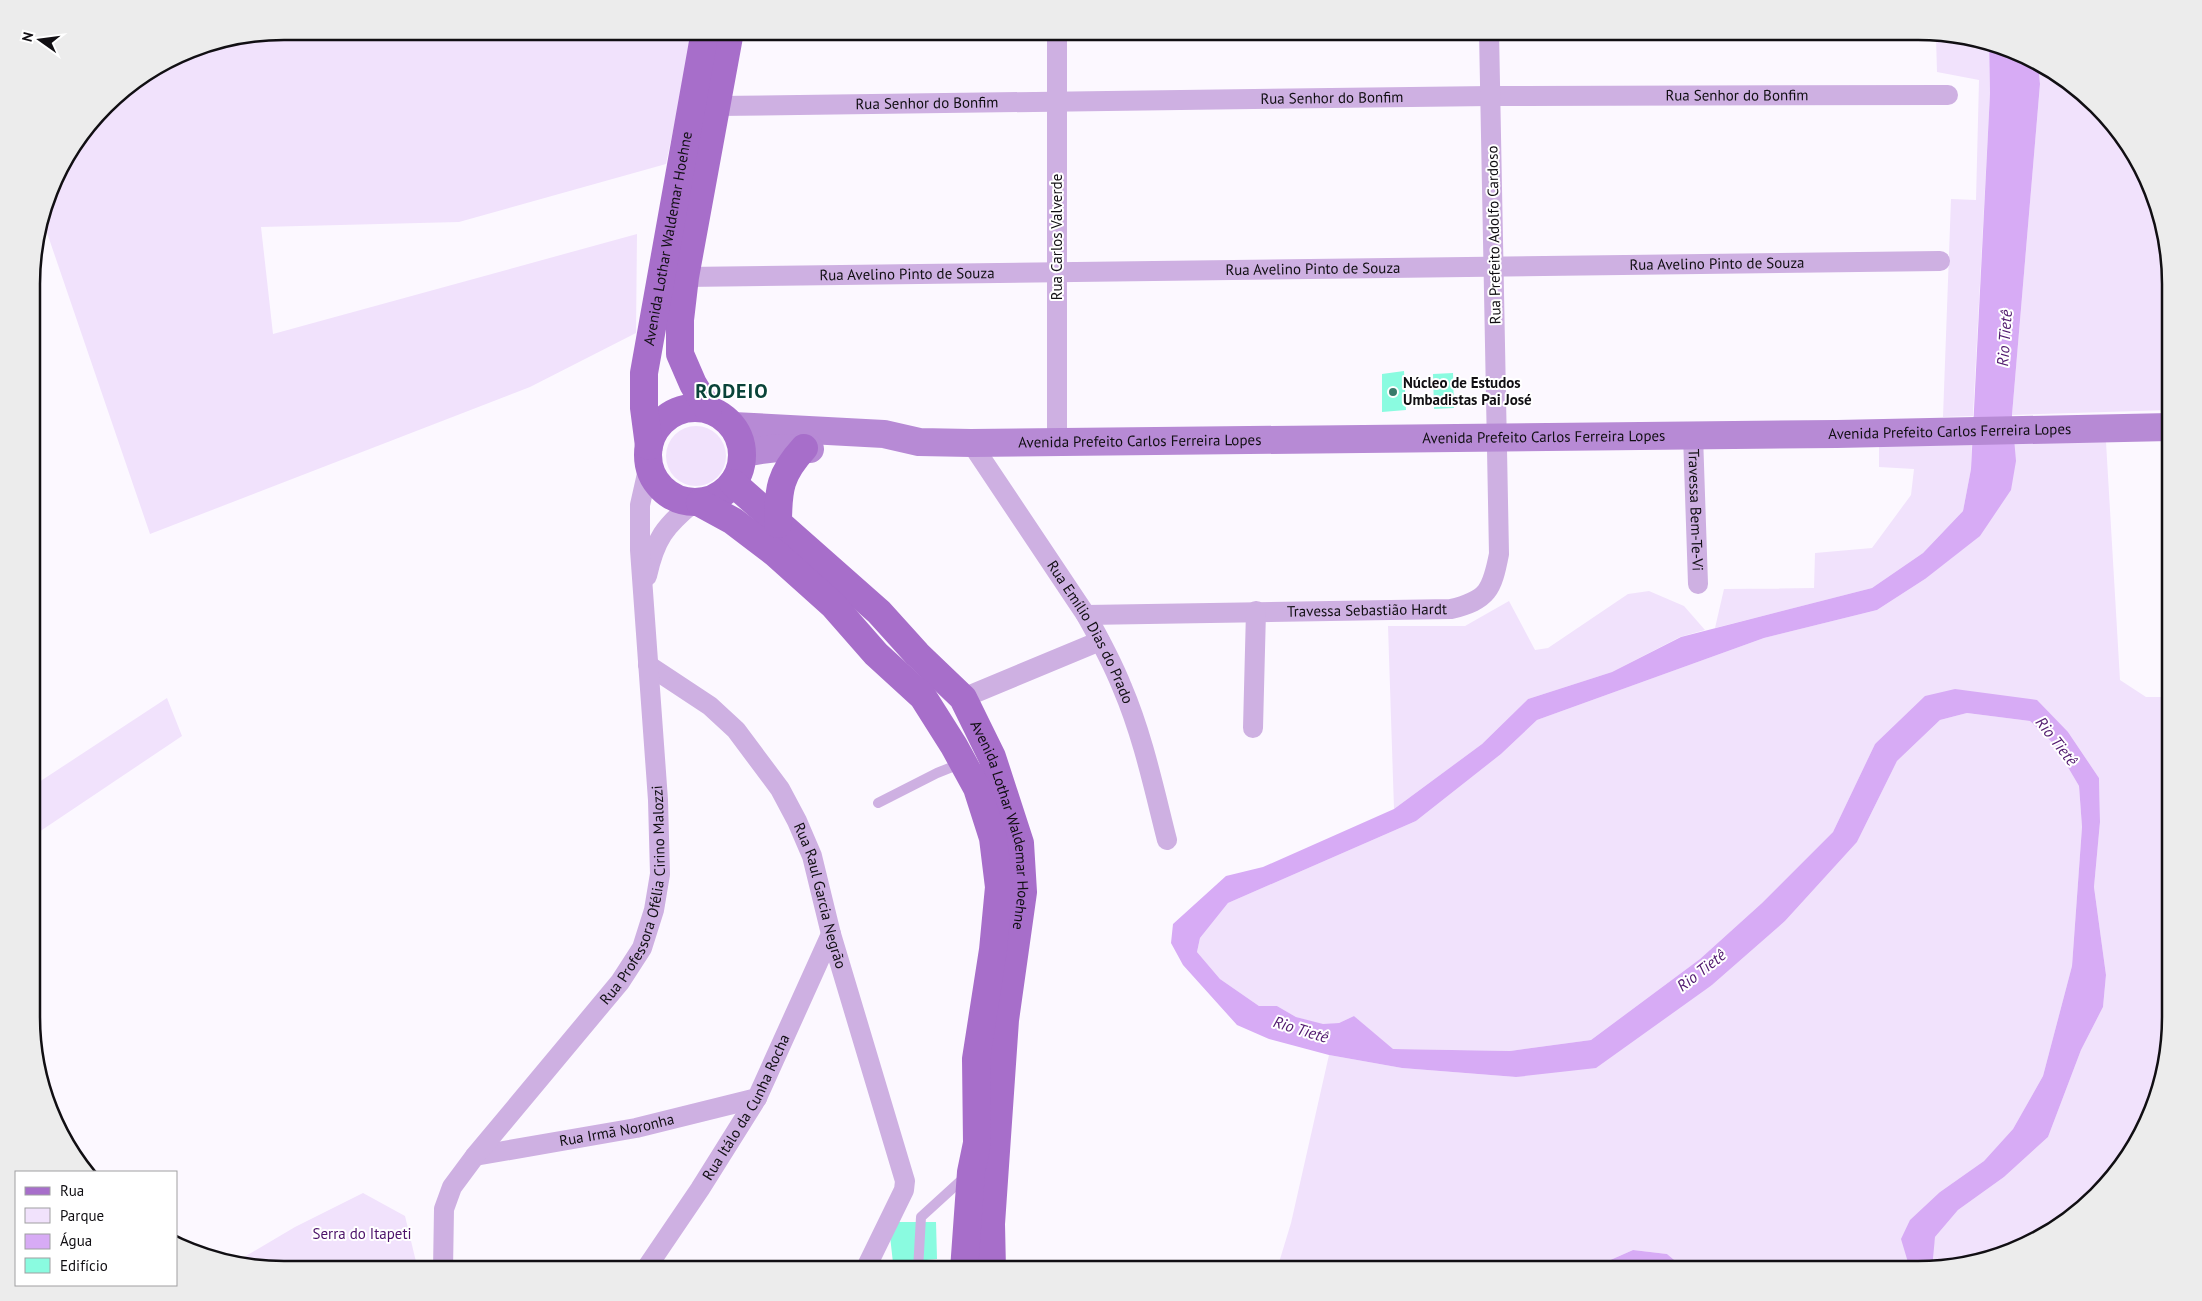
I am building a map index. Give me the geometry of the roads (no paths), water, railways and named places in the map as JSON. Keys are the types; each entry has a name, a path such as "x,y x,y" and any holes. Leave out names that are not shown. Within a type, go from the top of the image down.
{"main road":[{"name":"Avenida Lothar Waldemar Hoehne","path":"649,456 644,408 644,373 703,40"},
{"name":"Avenida Lothar Waldemar Hoehne","path":"708,409 693,384 680,354 680,320 685,277 728,40"},
{"path":"692,407 708,409 722,415 733,426 740,440 743,454 742,466 733,484 718,497 696,502 678,499 665,492 654,480 649,456 654,431 664,419 677,411 692,407"},
{"name":"Avenida Prefeito Carlos Ferreira Lopes","path":"733,426 884,434 919,442 971,443 1499,438 2162,428"},
{"name":"Avenida Prefeito Carlos Ferreira Lopes","path":"743,454 758,449 779,447 853,452 890,448 919,442"},
{"path":"778,524 780,484 789,464 804,448"},
{"name":"Avenida Lothar Waldemar Hoehne","path":"733,484 879,612 917,654 963,698 992,757 1020,843 1023,892 1005,1020 991,1224 992,1261"},
{"name":"Avenida Lothar Waldemar Hoehne","path":"696,502 733,521 761,542 833,605 876,654 923,697 954,746 977,788 993,838 999,887 993,950 976,1060 977,1143 971,1172 965,1261"}],"street":[{"name":"Rua Carlos Valverde","path":"1056,443 1058,271 1057,40"},
{"name":"Rua Prefeito Adolfo Cardoso","path":"1489,40 1499,438"},
{"name":"Rua Senhor do Bonfim","path":"717,106 1491,96 1948,95"},
{"name":"Rua Avelino Pinto de Souza","path":"685,277 1940,261"},
{"name":"Travessa Bem-Te-Vi","path":"1694,435 1698,584"},
{"name":"Travessa Sebastião Hardt","path":"1086,615 1451,609 1472,604 1486,593 1495,574 1500,554 1499,438"},
{"name":"Rua Emílio Dias do Prado","path":"971,443 1086,615 1100,641 1122,687 1140,738 1168,840"},
{"name":"Rua Professora Ofélia Cirino Malozzi","path":"443,1261 442,1244 446,1198 475,1156 620,982 642,948 654,910 660,874 658,800 648,665 640,505 649,456"},
{"path":"644,595 651,558 658,539 674,518 696,502"},
{"path":"1254,728 1256,611"},
{"path":"963,698 1100,641"},
{"name":"Rua Raul Garcia Negrão","path":"648,665 710,706 736,730 780,789 797,821 812,856 831,934 905,1181 904,1190 868,1261"},
{"name":"Rua Itálo da Cunha Rocha","path":"652,1261 700,1190 756,1098 831,934"},
{"name":"Rua Irmã Noronha","path":"475,1156 636,1128 756,1098"}],"lane":[{"path":"878,803 937,773 962,763"},
{"path":"919,1261 921,1217 971,1172"}],"water":[{"name":"Rio Tietê","path":"1989,51 2026,65 2039,72 2040,84 2012,415 2016,461 2011,490 1980,536 1925,579 1877,610 1764,638 1537,720 1501,754 1416,821 1228,903 1200,938 1197,952 1220,979 1259,1006 1277,1006 1296,1017 1323,1024 1339,1023 1354,1016 1393,1049 1510,1051 1591,1040 1700,959 1762,903 1833,832 1875,744 1925,696 1955,689 2037,700 2068,732 2099,778 2100,822 2094,887 2106,975 2103,1007 2081,1050 2048,1137 2004,1177 1958,1210 1935,1237 1933,1260 1908,1261 1901,1239 1910,1220 1940,1192 1984,1161 2013,1129 2043,1076 2072,966 2082,827 2079,786 2055,745 2030,721 1967,713 1940,720 1897,761 1857,842 1785,921 1712,985 1596,1068 1516,1077 1402,1068 1329,1055 1269,1039 1237,1025 1183,965 1171,943 1173,924 1226,876 1263,867 1394,809 1482,744 1528,699 1612,672 1681,637 1872,588 1923,553 1963,511 1971,469 1990,93"},
{"path":"1633,1250 1667,1254 1675,1261 1608,1261"}],"place":[{"name":"Núcleo de Estudos Umbadistas Pai José","path":"1393,392"}],"district":[{"name":"RODEIO","path":"732,391"}],"park label":[{"name":"Serra do Itapeti","path":"362,1234"}]}
